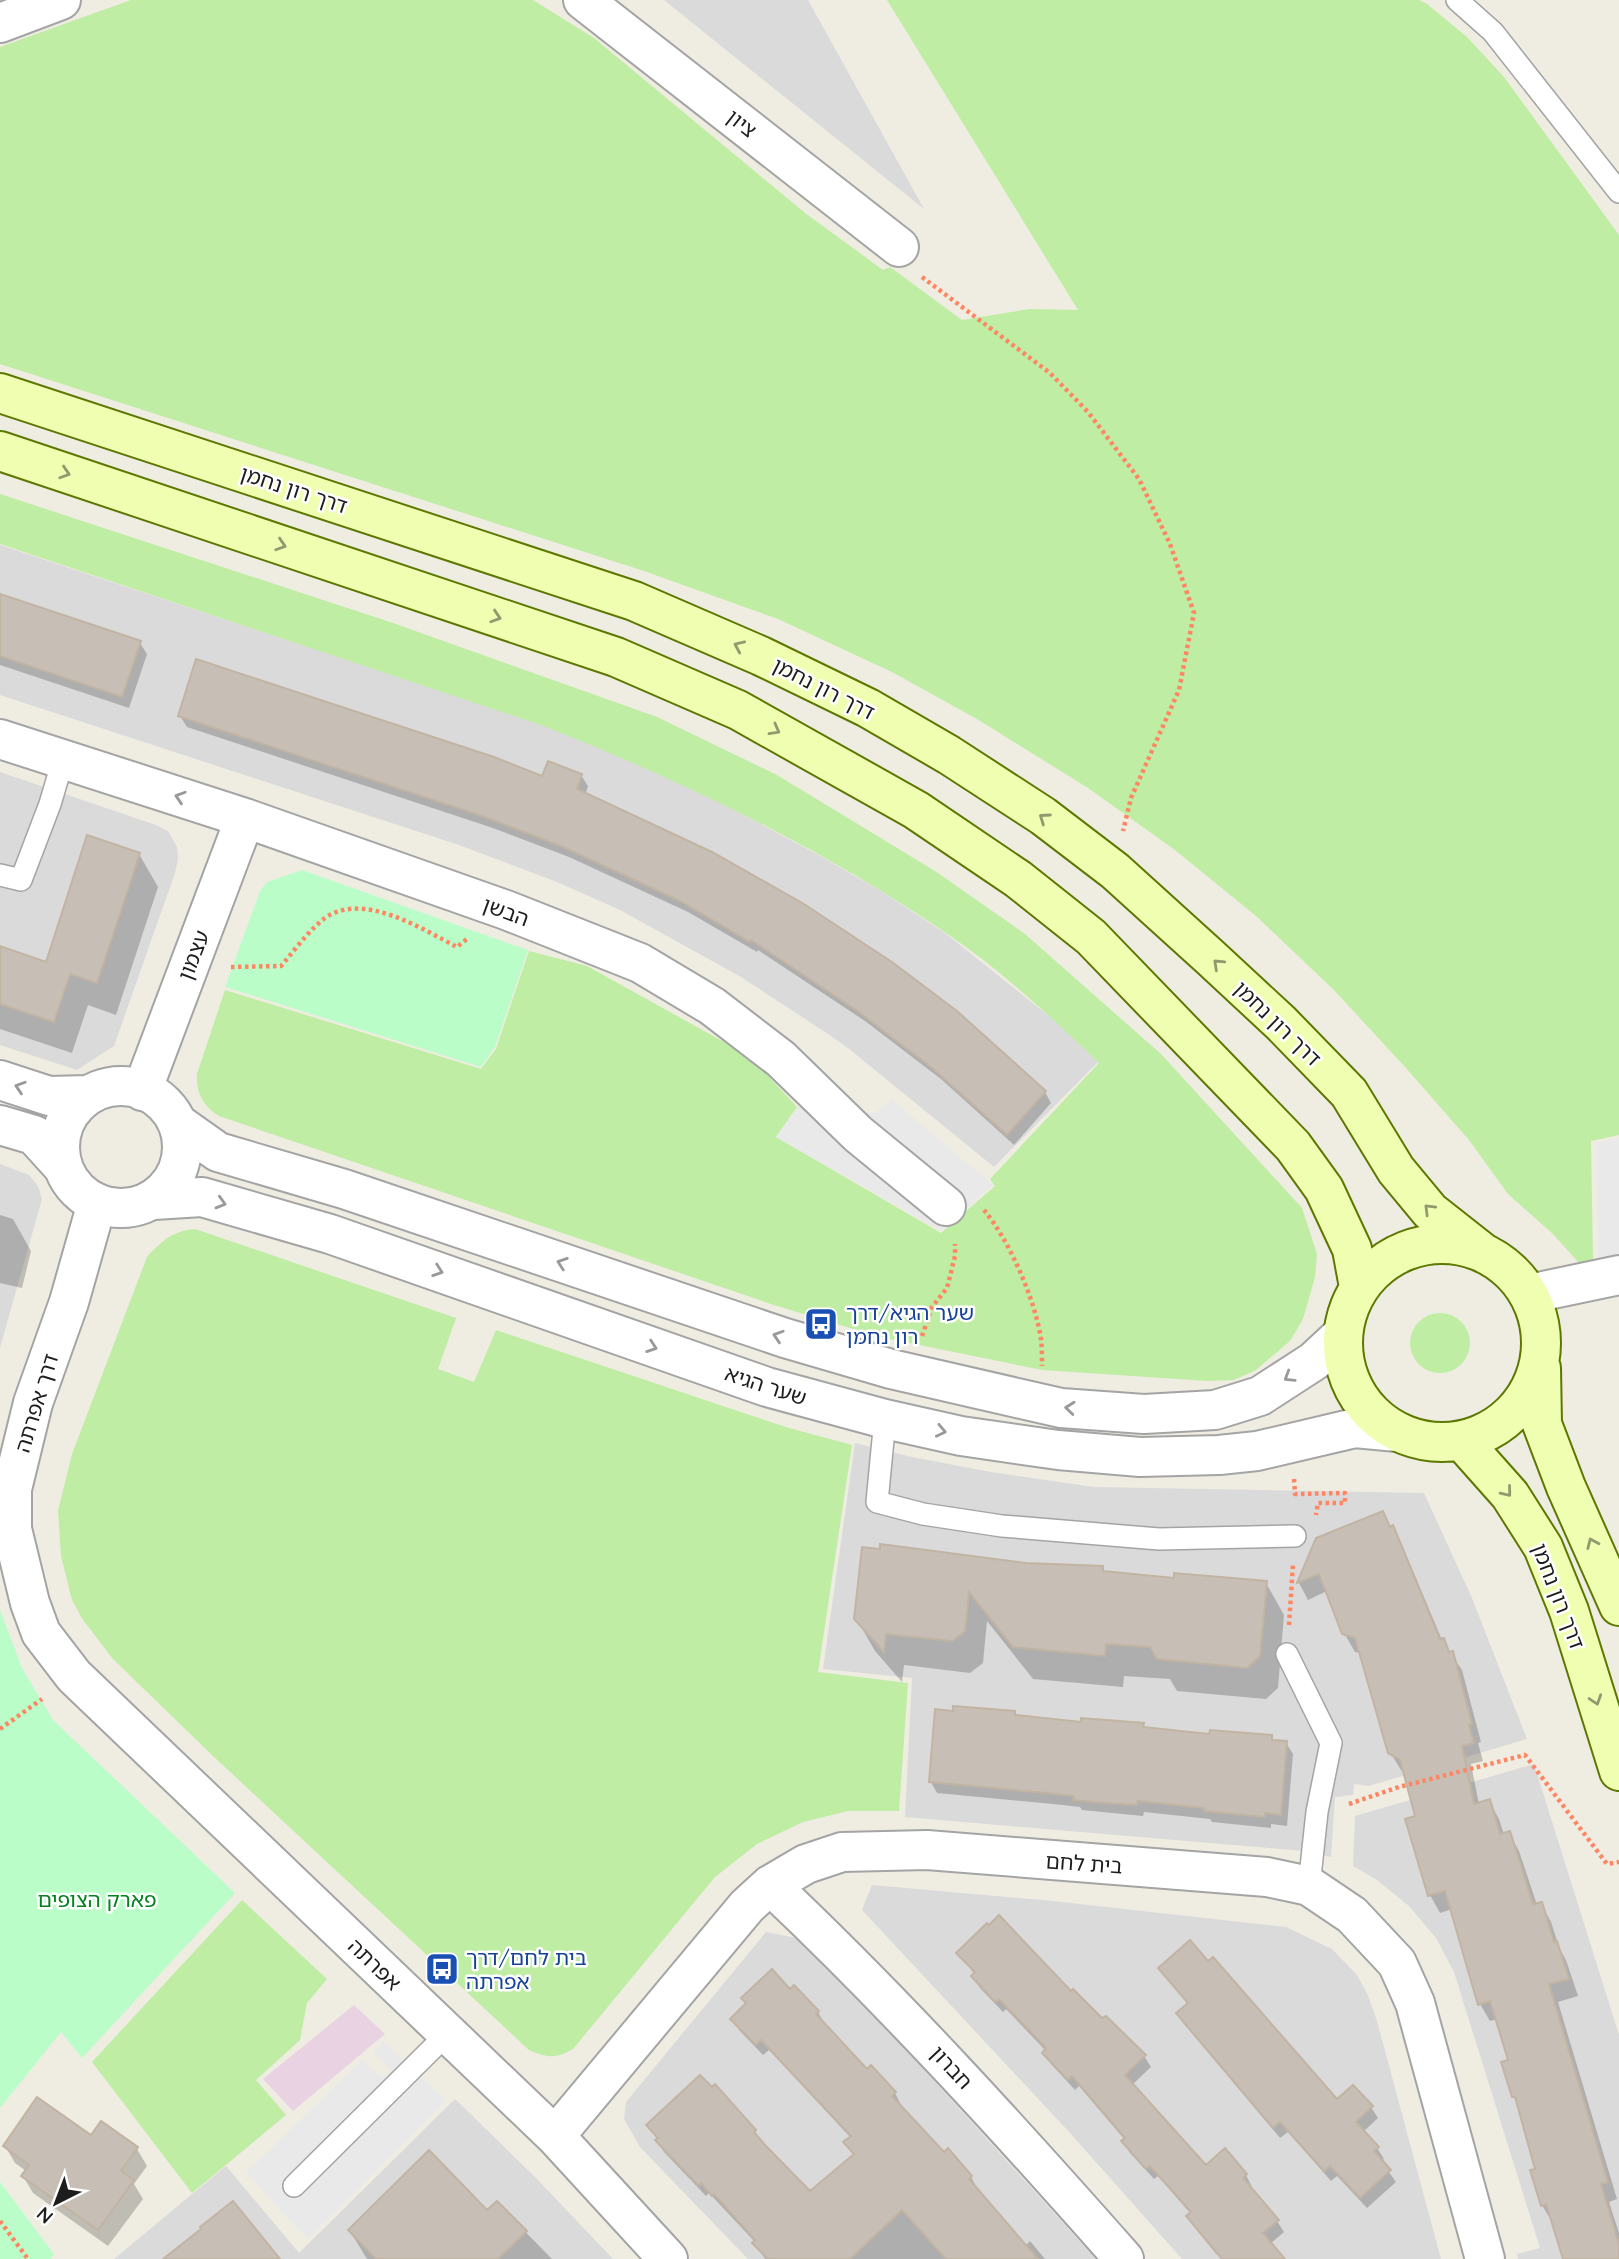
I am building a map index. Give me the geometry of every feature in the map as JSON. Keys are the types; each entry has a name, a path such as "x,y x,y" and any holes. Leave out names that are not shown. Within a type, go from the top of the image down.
{"main road":[{"name":"דרך רון נחמן","path":"0,393 634,601 761,656 868,708 949,755 1043,817 1115,871 1241,986 1349,1093 1396,1170 1430,1211 1482,1252"},
{"path":"0,451 616,657 738,710 916,810 1018,879 1091,937 1293,1146 1324,1189 1352,1249 1359,1287"},
{"path":"1541,1352 1534,1382 1512,1414 1489,1431 1462,1441 1440,1443 1418,1440 1397,1432 1378,1420 1362,1403 1350,1381 1343,1358 1342,1335 1348,1310 1359,1287 1377,1267 1399,1252 1425,1245 1452,1244 1482,1252 1508,1268 1529,1294 1539,1321 1541,1352 1542,1424 1566,1487 1619,1606"},
{"name":"דרך רון נחמן","path":"1462,1441 1510,1495 1543,1547 1569,1611 1619,1771"}],"street":[{"path":"0,23 61,0"},
{"name":"ציון","path":"583,0 908,260"},
{"name":"הבשן","path":"0,739 244,818 506,910 640,963 712,1006 781,1059 858,1134 964,1207"},
{"name":"עצמון","path":"142,1091 244,818"},
{"path":"0,1080 49,1096 88,1096"},
{"path":"0,1125 34,1135 64,1167 74,1186 97,1203 113,1208 134,1208 153,1200 170,1186 180,1165 183,1144 177,1123 166,1105 150,1093 130,1087 108,1087 88,1096 75,1107 64,1125 60,1146 64,1167"},
{"path":"177,1123 218,1152 344,1189 785,1338 891,1369 1061,1408 1144,1414 1215,1410 1260,1396 1314,1361 1342,1335"},
{"name":"שער הגיא","path":"153,1200 202,1197 330,1234 767,1387 885,1419 961,1436 1140,1457 1257,1451 1355,1428 1397,1432"},
{"name":"דרך אפרתה","path":"62,1685 30,1603 12,1529 12,1489 33,1403 69,1302 97,1203"},
{"path":"1529,1294 1619,1275"},
{"name":"אפרתה","path":"62,1685 448,2033 555,2136 668,2259"},
{"name":"בית לחם","path":"555,2136 747,1906 770,1885 806,1864 842,1852 927,1850 1267,1877 1309,1886 1352,1915 1397,1963 1415,2003 1485,2259"},
{"name":"חברון","path":"770,1885 891,2002 1124,2259"}],"lane":[{"path":"1457,0 1493,32 1619,192"},
{"path":"0,875 21,880 50,804 62,760"},
{"path":"885,1419 877,1502 923,1514 1002,1526 1132,1537 1159,1539 1295,1536"},
{"path":"1287,1654 1331,1743 1317,1812 1309,1886"},
{"path":"294,2186 448,2033"}],"path":[{"path":"908,260 1050,373 1088,412 1139,479 1170,544 1194,613 1179,690 1131,799 1123,832"},
{"path":"227,967 281,966 326,918 341,911 377,911 409,922 457,947 506,910"},
{"path":"921,1340 932,1307 947,1288 955,1256 954,1231 964,1207 990,1217 1011,1254 1031,1301 1041,1338 1042,1370"},
{"path":"1295,1484 1295,1494 1345,1493 1345,1503 1318,1503 1315,1517"},
{"path":"1287,1654 1295,1536"},
{"path":"0,1729 62,1685"},
{"path":"1340,1807 1399,1787 1525,1755 1607,1864 1619,1863"},
{"path":"0,2221 28,2259"}],"shaded area":[{"path":"664,0 808,0 924,209"},
{"path":"0,545 541,724 682,782 817,854 881,891 945,933 1054,1020 1098,1062 994,1167 828,1034 741,977 620,910 557,882 459,845 0,695"},
{"path":"0,772 156,825 168,831 177,847 175,873 114,1046 77,1070 0,1045"},
{"path":"823,1078 855,1112 875,1113 891,1099 993,1185 941,1231 776,1137 797,1107"},
{"path":"1619,1138 1619,1264 1598,1263 1596,1143"},
{"path":"0,1164 29,1175 38,1186 42,1199 0,1348"},
{"path":"855,1443 991,1472 1094,1487 1424,1493 1472,1598 1527,1739 1369,1786 1354,1784 1353,1795 1335,1797 1331,1857 1304,1851 905,1817 912,1678 823,1669"},
{"path":"1534,1764 1619,2035 1619,2259 1518,2259 1517,2254 1540,2248 1454,1972 1436,1938 1409,1906 1377,1880 1353,1866 1355,1816"},
{"path":"872,1885 1053,1901 1286,1927 1332,1949 1357,1975 1377,2021 1441,2259 1182,2259 1070,2133 862,1910"},
{"path":"766,1932 806,1940 1096,2259 748,2259 640,2147 624,2119 626,2102"},
{"path":"354,2005 385,2034 293,2111 263,2079"},
{"path":"383,2041 446,2101 308,2239 246,2173 362,2060 380,2076 383,2077 389,2072 373,2051"},
{"path":"455,2099 534,2176 613,2259 114,2259 226,2166 299,2253"}],"green space":[{"path":"131,0 533,0 594,38 805,213 883,270 890,267 962,320 1030,309 1078,310 887,0 1419,0 1467,37 1504,77 1619,235 1619,1135 1591,1141 1593,1261 1580,1264 1553,1234 1508,1194 1469,1140 1406,1068 1334,990 1256,916 1175,850 1088,788 977,719 892,672 778,619 644,571 0,364 0,47"},
{"path":"0,494 393,623 657,717 777,775 935,871 1025,934 1161,1054 1302,1208 1317,1254 1315,1277 1303,1319 1290,1341 1256,1370 1234,1380 1208,1381 1042,1370 880,1337 774,1305 219,1116 202,1098 197,1074 225,990 481,1069 496,1049 529,951 587,966 733,1047 759,1066 797,1107 776,1137 941,1233 995,1186 990,1179 1099,1063 1044,1011 966,947 850,872 750,818 646,769 541,725 0,544"},
{"path":"302,870 528,950 495,1047 481,1067 225,987 260,891 267,882"},
{"path":"195,1229 456,1318 438,1369 474,1382 496,1330 789,1428 852,1445 818,1672 908,1683 899,1811 848,1811 803,1822 757,1844 715,1877 573,2049 551,2056 529,2050 213,1756 113,1659 83,1620 72,1600 61,1556 58,1511 72,1454 147,1257 168,1238"},
{"path":"1440,1313 1457,1318 1465,1326 1470,1343 1465,1360 1457,1368 1440,1373 1423,1368 1415,1360 1410,1343 1415,1326 1423,1318"},
{"name":"פארק הצופים","path":"0,1610 22,1668 53,1720 235,1893 82,2058 61,2032 0,2108"},
{"path":"242,1900 327,1979 307,2003 300,2040 256,2080 286,2115 192,2193 92,2062"},
{"path":"0,2182 54,2254 51,2259 0,2259"}],"building":[{"path":"0,594 141,641 122,697 0,656"},
{"path":"196,659 494,757 542,776 548,761 582,774 577,789 712,852 804,904 892,962 957,1011 1046,1091 1007,1135 932,1068 856,1010 751,940 750,942 680,901 561,846 482,816 178,716"},
{"path":"87,835 140,853 97,983 70,974 54,1022 0,1004 0,946 46,962"},
{"path":"1383,1511 1390,1527 1393,1525 1440,1639 1444,1638 1449,1652 1453,1651 1472,1724 1469,1725 1474,1743 1462,1746 1474,1804 1490,1799 1500,1834 1510,1831 1533,1904 1542,1902 1569,1979 1549,1984 1608,2182 1601,2184 1619,2244 1619,2259 1563,2259 1546,2204 1541,2206 1530,2170 1535,2169 1515,2097 1512,2097 1501,2062 1508,2060 1490,2001 1478,2005 1445,1891 1428,1896 1405,1819 1415,1816 1400,1760 1388,1753 1355,1638 1342,1634 1319,1574 1297,1583 1316,1538"},
{"path":"880,1544 1026,1563 1103,1566 1103,1571 1174,1578 1174,1573 1267,1581 1260,1656 1247,1668 1157,1659 1150,1647 1106,1644 1105,1656 1013,1647 969,1592 965,1631 952,1641 886,1634 884,1652 854,1619 862,1547 880,1549"},
{"path":"953,1706 1015,1711 1015,1715 1081,1722 1081,1718 1144,1723 1143,1727 1209,1734 1210,1730 1272,1735 1272,1740 1287,1741 1281,1815 1265,1813 1265,1817 1138,1801 1137,1805 1073,1800 1074,1796 929,1782 935,1709 953,1711"},
{"path":"999,1915 1071,1991 1073,1989 1102,2018 1106,2016 1146,2055 1125,2075 1206,2165 1225,2148 1247,2174 1243,2178 1279,2220 1263,2233 1285,2259 1222,2259 1186,2216 1191,2212 1150,2166 1146,2169 1121,2141 1125,2138 1072,2076 1068,2080 1042,2053 1046,2048 999,1999 995,2002 971,1976 975,1972 956,1953"},
{"path":"1190,1940 1208,1961 1213,1957 1337,2099 1353,2085 1373,2106 1356,2122 1379,2147 1374,2151 1391,2170 1360,2198 1330,2166 1324,2171 1280,2122 1273,2128 1176,2013 1188,2003 1158,1968"},
{"path":"772,1969 790,1989 794,1985 819,2011 816,2014 867,2069 871,2065 896,2092 892,2096 944,2152 948,2148 972,2176 969,2179 1038,2259 946,2259 902,2210 850,2259 768,2259 752,2243 755,2240 714,2194 712,2196 701,2183 699,2186 655,2140 658,2138 646,2125 700,2075 712,2087 715,2084 756,2130 754,2132 765,2145 810,2191 854,2154 843,2142 851,2136 761,2040 756,2045 730,2019 746,2003 741,1998"},
{"path":"37,2097 91,2135 101,2121 138,2147 121,2171 134,2180 98,2230 21,2176 29,2165 3,2146"},
{"path":"429,2150 487,2210 497,2201 527,2231 498,2259 376,2259 348,2230"},
{"path":"233,2201 280,2259 163,2259 201,2229 200,2227"}],"place":[{"name":"שער הגיא/דרך רון נחמן","path":"821,1324"},
{"name":"בית לחם/דרך אפרתה","path":"442,1969"}]}
